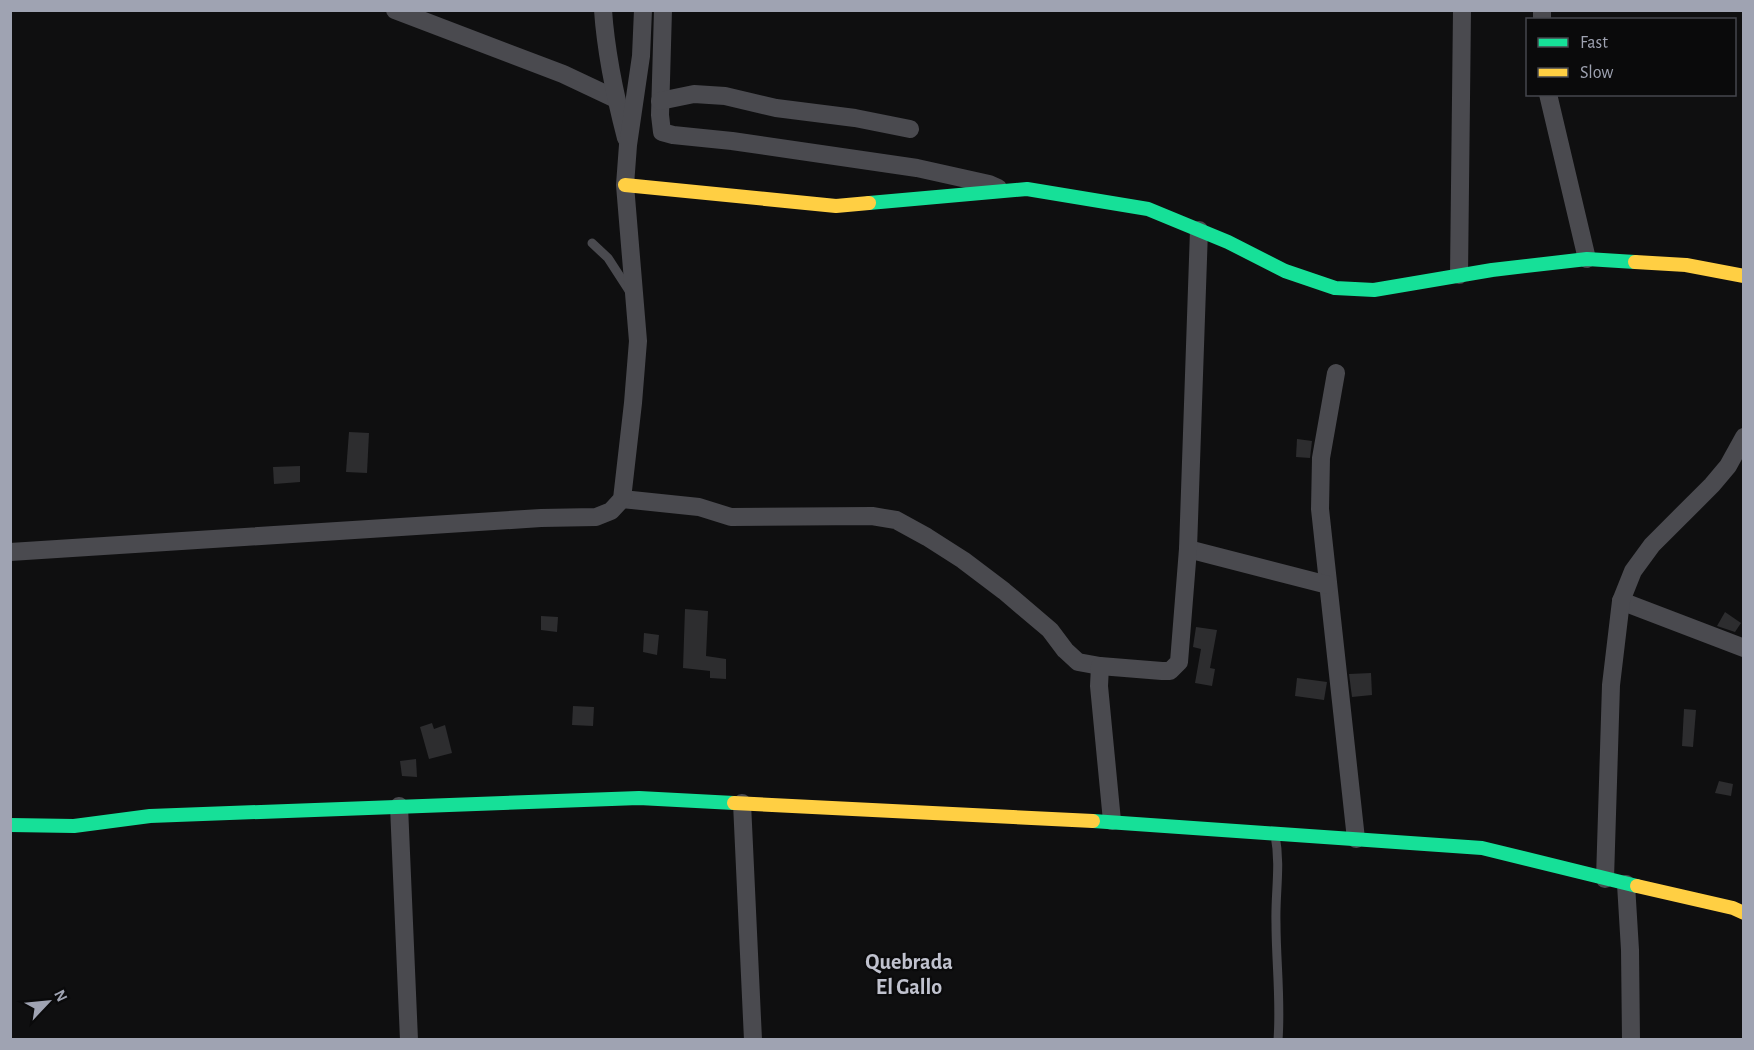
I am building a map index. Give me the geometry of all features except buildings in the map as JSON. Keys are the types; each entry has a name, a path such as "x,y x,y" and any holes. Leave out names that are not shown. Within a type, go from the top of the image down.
{"street":[{"path":"395,10 563,74 616,99"},
{"path":"603,10 616,99 628,145"},
{"path":"10,552 596,517 611,511 622,499 638,341 625,185 628,145 641,56 643,10"},
{"path":"663,10 660,108 662,132 917,168 989,184 1005,191"},
{"path":"1460,275 1462,10"},
{"path":"631,123 694,94 725,96 776,108 855,118 910,129"},
{"path":"1548,96 1587,259"},
{"path":"625,185 836,206 1027,189 1148,208 1228,242 1285,271 1335,288 1374,290 1460,275 1587,259 1686,265 1743,276"},
{"path":"622,499 699,507 731,517 872,516 896,520 963,560 1004,591 1050,630 1065,650 1078,662 1162,671 1175,668 1179,662 1188,549 1199,230"},
{"path":"1336,373 1321,458 1320,509 1356,839"},
{"path":"1605,879 1611,685 1621,601 1633,571 1652,545 1712,485 1736,469 1743,437"},
{"path":"1188,549 1328,585"},
{"path":"1621,601 1743,648"},
{"path":"1100,666 1098,686 1113,821"},
{"path":"10,825 74,826 150,816 639,798 1113,821 1482,848 1733,908 1743,913"},
{"path":"742,803 753,1040"},
{"path":"399,806 409,1040"},
{"path":"1626,884 1630,950 1630,1040"}],"lane":[{"path":"592,243 608,258 633,296"},
{"path":"1274,833 1279,856 1276,922 1281,1005 1278,1040"}],"traffic: fast":[{"path":"869,203 1027,189 1148,209 1228,242 1285,271 1335,288 1374,290 1492,270 1587,259 1635,262"},
{"path":"10,825 74,826 150,816 639,798 734,803"},
{"path":"1093,821 1482,848 1637,886"}],"traffic: slow":[{"path":"625,185 836,206 869,203"},
{"path":"1635,262 1686,265 1744,276"},
{"path":"734,803 1093,821"},
{"path":"1637,886 1733,908 1744,913"}],"district":[{"name":"Quebrada El Gallo","path":"909,974"}]}
